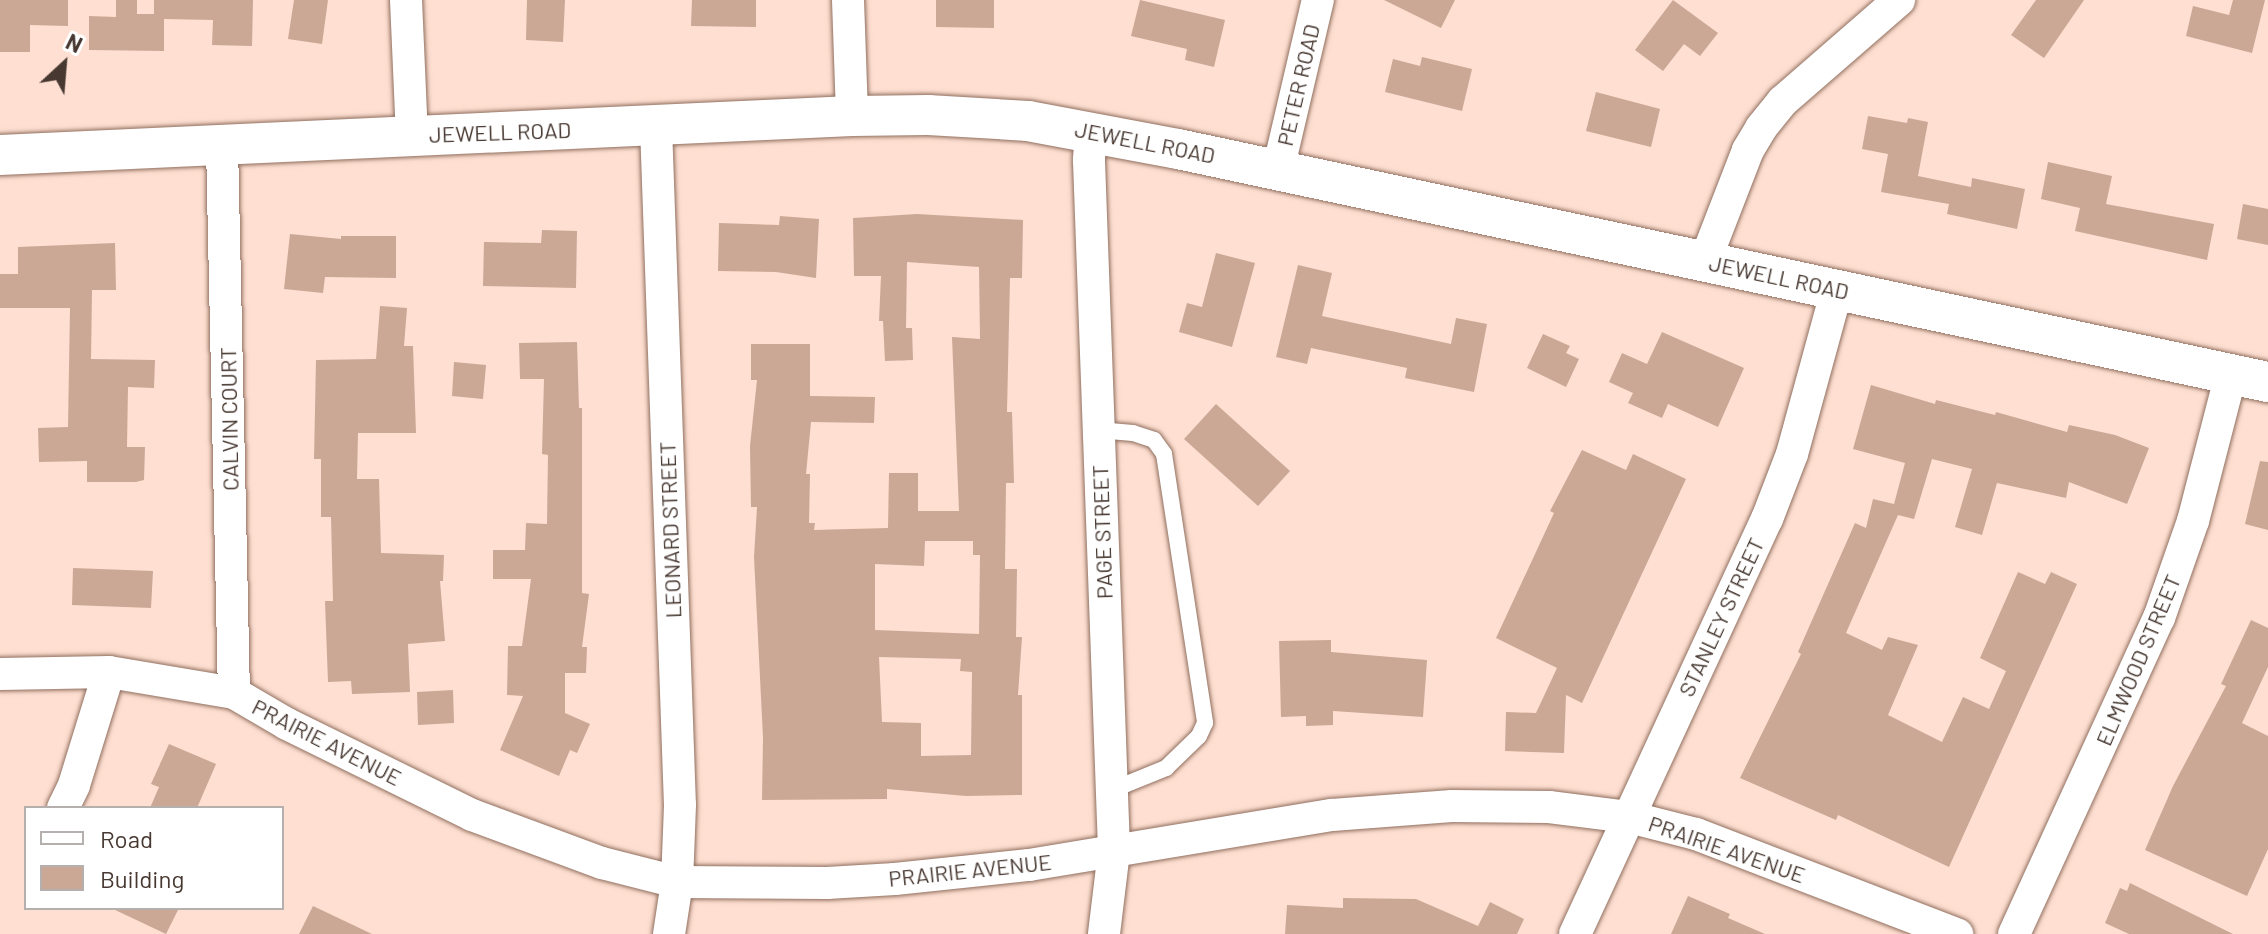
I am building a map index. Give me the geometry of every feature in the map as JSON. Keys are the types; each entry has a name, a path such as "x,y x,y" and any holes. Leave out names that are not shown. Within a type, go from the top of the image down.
{"street":[{"path":"406,0 412,135"},
{"path":"848,0 852,116"},
{"name":"PETER ROAD","path":"1278,170 1318,0"},
{"path":"1705,261 1748,150 1761,128 1783,101 1899,0"},
{"name":"JEWELL ROAD","path":"0,155 852,116 985,117 1091,130 2250,378"},
{"name":"LEONARD STREET","path":"656,126 680,805 677,882 669,934"},
{"name":"PAGE STREET","path":"1091,130 1089,161 1114,851 1104,934"},
{"name":"CALVIN COURT","path":"222,145 234,693"},
{"name":"STANLEY STREET","path":"1575,934 1767,519 1792,454 1837,290"},
{"name":"ELMWOOD STREET","path":"2014,934 2159,618 2193,521 2250,378"},
{"path":"64,806 74,785 109,672"},
{"name":"PRAIRIE AVENUE","path":"0,674 109,672 234,693 287,724 472,815 602,863 677,882 740,884 881,880 1029,865 1332,815 1399,808 1549,807 1629,817 1696,834 1957,934"}],"lane":[{"path":"1098,430 1133,433 1154,440 1164,454 1205,723 1199,736 1166,768 1112,790"}],"building":[{"path":"0,0 68,0 68,26 30,25 30,52 0,52"},
{"path":"116,0 137,0 137,14 154,14 154,0 253,0 252,46 212,45 213,20 164,19 164,51 89,50 89,16 116,17"},
{"path":"294,0 328,0 322,44 288,39"},
{"path":"527,0 565,0 563,42 526,40"},
{"path":"692,0 756,0 756,27 691,26"},
{"path":"936,0 994,0 994,28 936,27"},
{"path":"1140,0 1225,20 1214,67 1185,60 1187,49 1131,36"},
{"path":"1384,0 1455,0 1441,28"},
{"path":"1673,0 1718,33 1700,56 1684,44 1663,71 1635,50"},
{"path":"2036,0 2084,0 2044,58 2011,35"},
{"path":"2233,0 2265,0 2252,53 2186,36 2193,6 2229,15"},
{"path":"1422,57 1472,69 1462,111 1385,92 1393,59 1420,66"},
{"path":"1596,92 1660,109 1651,147 1586,131"},
{"path":"1868,116 1907,123 1908,118 1928,122 1918,176 1971,187 1972,178 2025,189 2017,229 1947,214 1949,204 1881,192 1888,154 1862,149"},
{"path":"2048,162 2112,176 2106,204 2214,224 2207,260 2075,231 2080,208 2041,199"},
{"path":"2243,204 2268,209 2268,245 2237,239"},
{"path":"917,214 1023,220 1022,278 1010,278 1007,412 1012,412 1014,483 1006,483 1005,569 1017,569 1016,637 1022,637 1018,695 1022,695 1022,795 966,796 887,789 887,799 762,800 763,738 754,557 757,507 751,507 750,446 757,380 751,380 751,344 810,344 810,396 875,397 874,423 811,422 806,474 810,474 809,523 815,523 814,530 888,528 889,473 918,473 918,511 959,511 952,337 980,339 979,267 907,262 906,328 912,328 913,360 885,361 883,321 879,321 881,276 854,276 853,218","holes":["925,541 973,541 973,555 980,555 979,634 875,630 875,564 924,566","879,657 961,659 960,671 972,672 971,755 921,756 921,723 882,722"]},
{"path":"780,216 819,219 816,278 776,272 718,271 719,223 779,225"},
{"path":"542,230 577,231 576,288 483,286 484,242 541,243"},
{"path":"290,234 341,239 341,236 396,236 396,278 325,277 323,293 284,289"},
{"path":"115,243 116,290 92,290 91,359 155,360 154,388 128,387 127,447 145,447 144,480 87,482 87,461 39,462 38,428 68,427 70,308 0,308 0,274 18,274 18,247"},
{"path":"1216,253 1255,263 1232,347 1179,332 1187,303 1202,307"},
{"path":"1298,265 1332,273 1322,316 1451,344 1456,318 1487,324 1474,392 1405,378 1407,368 1311,348 1307,364 1276,357"},
{"path":"380,306 407,308 404,346 413,346 416,433 358,433 357,479 379,479 381,553 444,555 443,581 440,581 445,641 408,644 410,692 352,694 351,681 328,682 325,601 333,601 331,517 321,517 321,459 314,459 316,360 376,359"},
{"path":"1662,332 1744,368 1718,427 1668,404 1662,418 1628,403 1633,393 1609,382 1622,353 1647,364"},
{"path":"1543,334 1570,346 1566,353 1579,359 1566,387 1527,368"},
{"path":"577,342 579,408 582,408 582,593 589,594 582,647 587,647 586,673 565,673 565,713 590,724 577,753 570,750 559,776 500,750 523,696 507,695 508,646 522,646 531,579 493,579 493,550 525,550 526,523 547,524 548,455 542,454 544,379 520,379 519,343"},
{"path":"454,362 486,365 483,399 452,396"},
{"path":"1871,385 1935,404 1936,400 1995,415 1996,412 2067,432 2069,425 2115,435 2149,448 2127,504 2069,482 2066,498 1997,483 1982,535 1955,527 1972,469 1932,459 1914,519 1898,515 1846,633 1882,650 1888,637 1918,645 1888,715 1942,742 1963,697 1989,709 2006,671 1980,658 2018,572 2045,584 2051,572 2077,584 1949,867 1838,815 1836,820 1740,778 1801,654 1798,652 1855,523 1866,528 1873,499 1894,504 1905,463 1853,449"},
{"path":"1216,404 1290,471 1258,506 1184,439"},
{"path":"1582,450 1626,470 1633,454 1686,479 1582,703 1566,695 1564,753 1505,751 1506,712 1536,713 1557,668 1496,638 1554,513 1550,511"},
{"path":"2260,461 2268,462 2268,530 2245,524"},
{"path":"73,568 153,571 151,608 72,605"},
{"path":"2251,620 2268,628 2268,667 2242,723 2268,736 2268,849 2247,896 2145,850 2173,786 2226,686 2221,684"},
{"path":"1331,640 1331,652 1427,660 1423,717 1333,711 1333,725 1306,726 1306,716 1281,717 1279,641"},
{"path":"453,690 454,723 418,725 417,692"},
{"path":"169,744 216,764 198,806 151,806 159,787 151,784"},
{"path":"2130,883 2233,934 2129,934 2105,923 2120,888 2127,891"},
{"path":"1688,896 1730,914 1728,918 1765,934 1671,934"},
{"path":"1343,898 1416,899 1478,926 1490,902 1524,919 1517,934 1285,934 1287,905 1343,908"},
{"path":"313,906 372,934 299,934"},
{"path":"115,910 178,910 166,934"}]}
